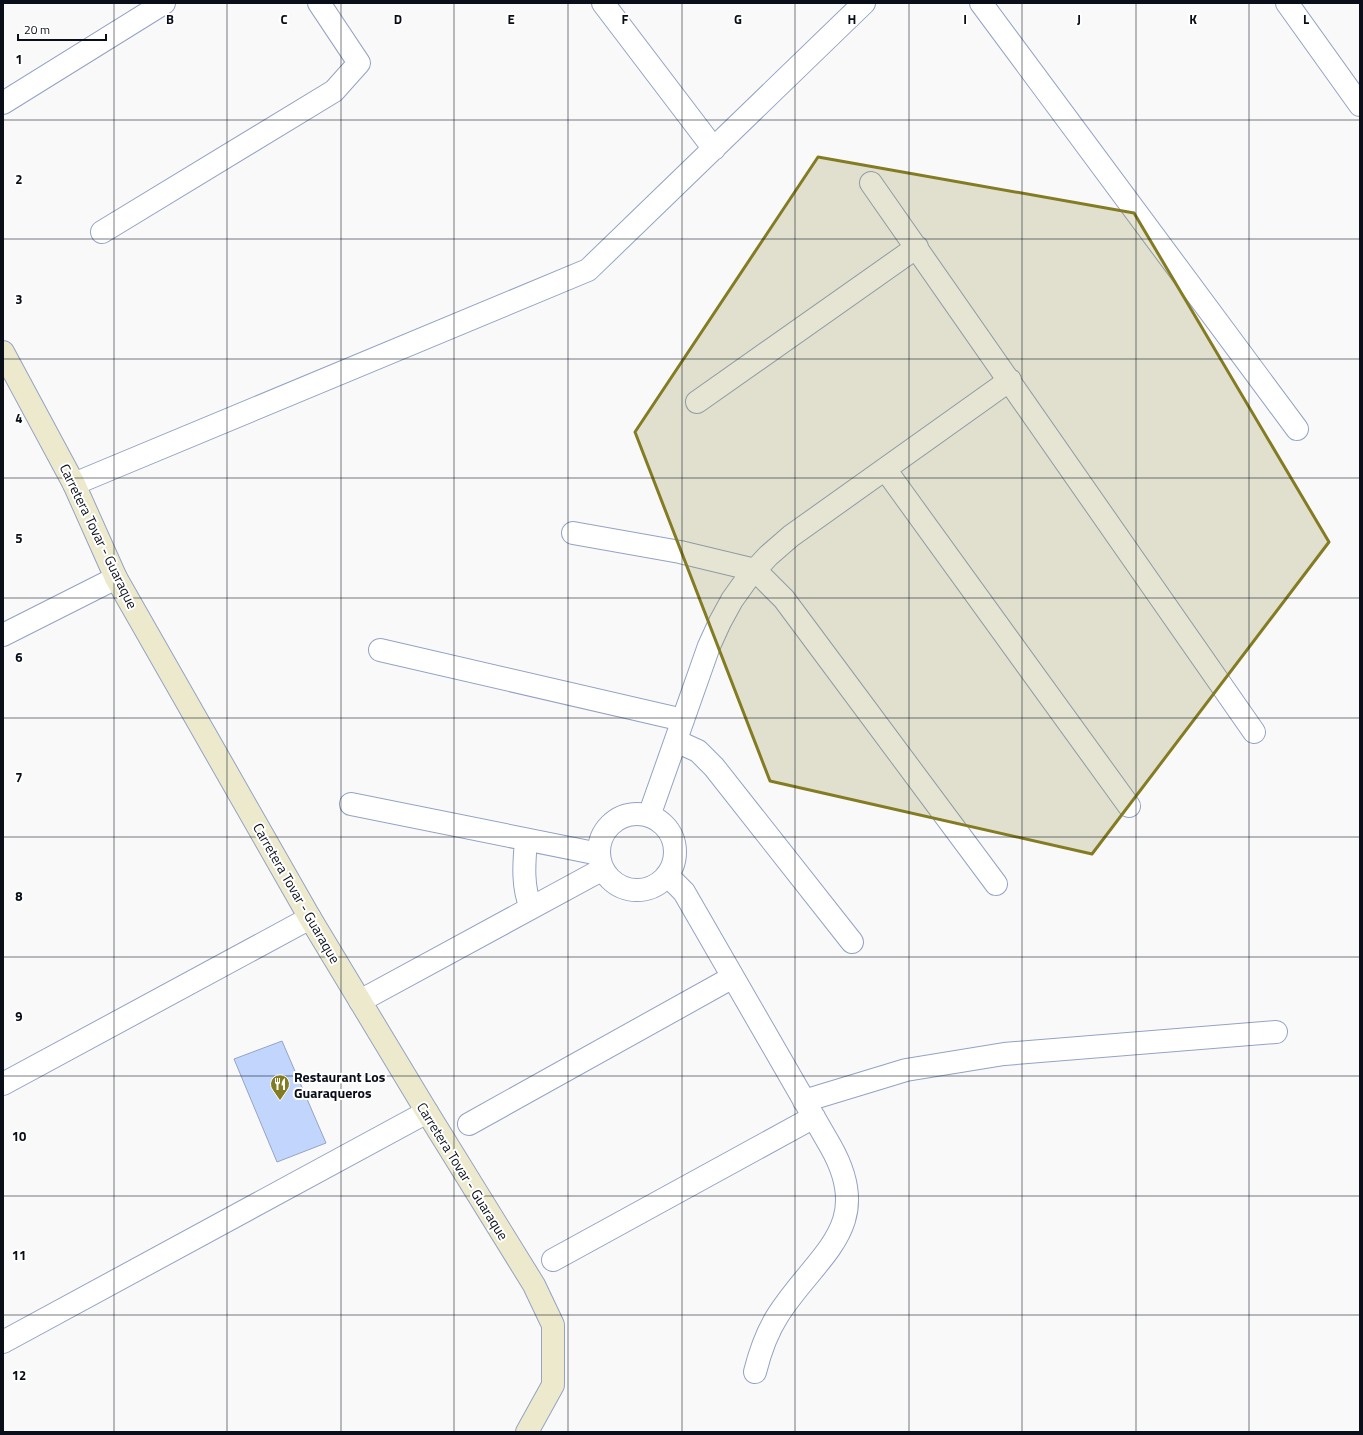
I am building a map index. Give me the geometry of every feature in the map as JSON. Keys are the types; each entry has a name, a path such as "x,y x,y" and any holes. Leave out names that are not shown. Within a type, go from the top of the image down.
{"street":[{"path":"3,103 164,3"},
{"path":"102,232 334,91 359,63 319,3"},
{"path":"603,3 714,148"},
{"path":"74,484 588,270 864,3"},
{"path":"981,3 1297,429"},
{"path":"1287,3 1360,105"},
{"path":"871,183 1010,380 1254,732"},
{"path":"697,402 917,247"},
{"name":"Carretera Tovar - Guaraque","path":"3,352 74,484 116,578 310,918 426,1112 534,1285 552,1325 552,1385 527,1432"},
{"path":"649,816 709,646 732,600 755,570 768,556 791,536 1010,380"},
{"path":"885,469 1129,806"},
{"path":"573,533 680,552 755,570 784,600 996,884"},
{"path":"3,634 116,578"},
{"path":"380,650 683,720"},
{"path":"676,741 698,751 714,767 852,942"},
{"path":"351,804 526,840 601,861"},
{"path":"635,814 649,816 662,824 672,836 676,850 674,864 667,875 654,886 640,890 625,888 612,881 601,861 601,840 609,827 620,818 635,814"},
{"path":"526,840 523,879 527,899 531,908"},
{"path":"360,1001 531,908 601,861"},
{"path":"667,875 684,892 733,976 840,1164 846,1182 848,1201 845,1221 837,1239 778,1316 766,1339 755,1372"},
{"path":"3,1084 310,918"},
{"path":"469,1124 733,976"},
{"path":"554,1260 809,1109 906,1070 1004,1054 1276,1032"},
{"path":"4,1340 426,1112"}],"highlighted area":[{"path":"818,157 1134,213 1329,542 1092,854 770,781 635,432"}],"building":[{"name":"Restaurant Los Guaraqueros","path":"282,1041 326,1143 277,1162 234,1059"}],"place":[{"name":"Restaurant Los Guaraqueros","path":"280,1101"}]}
